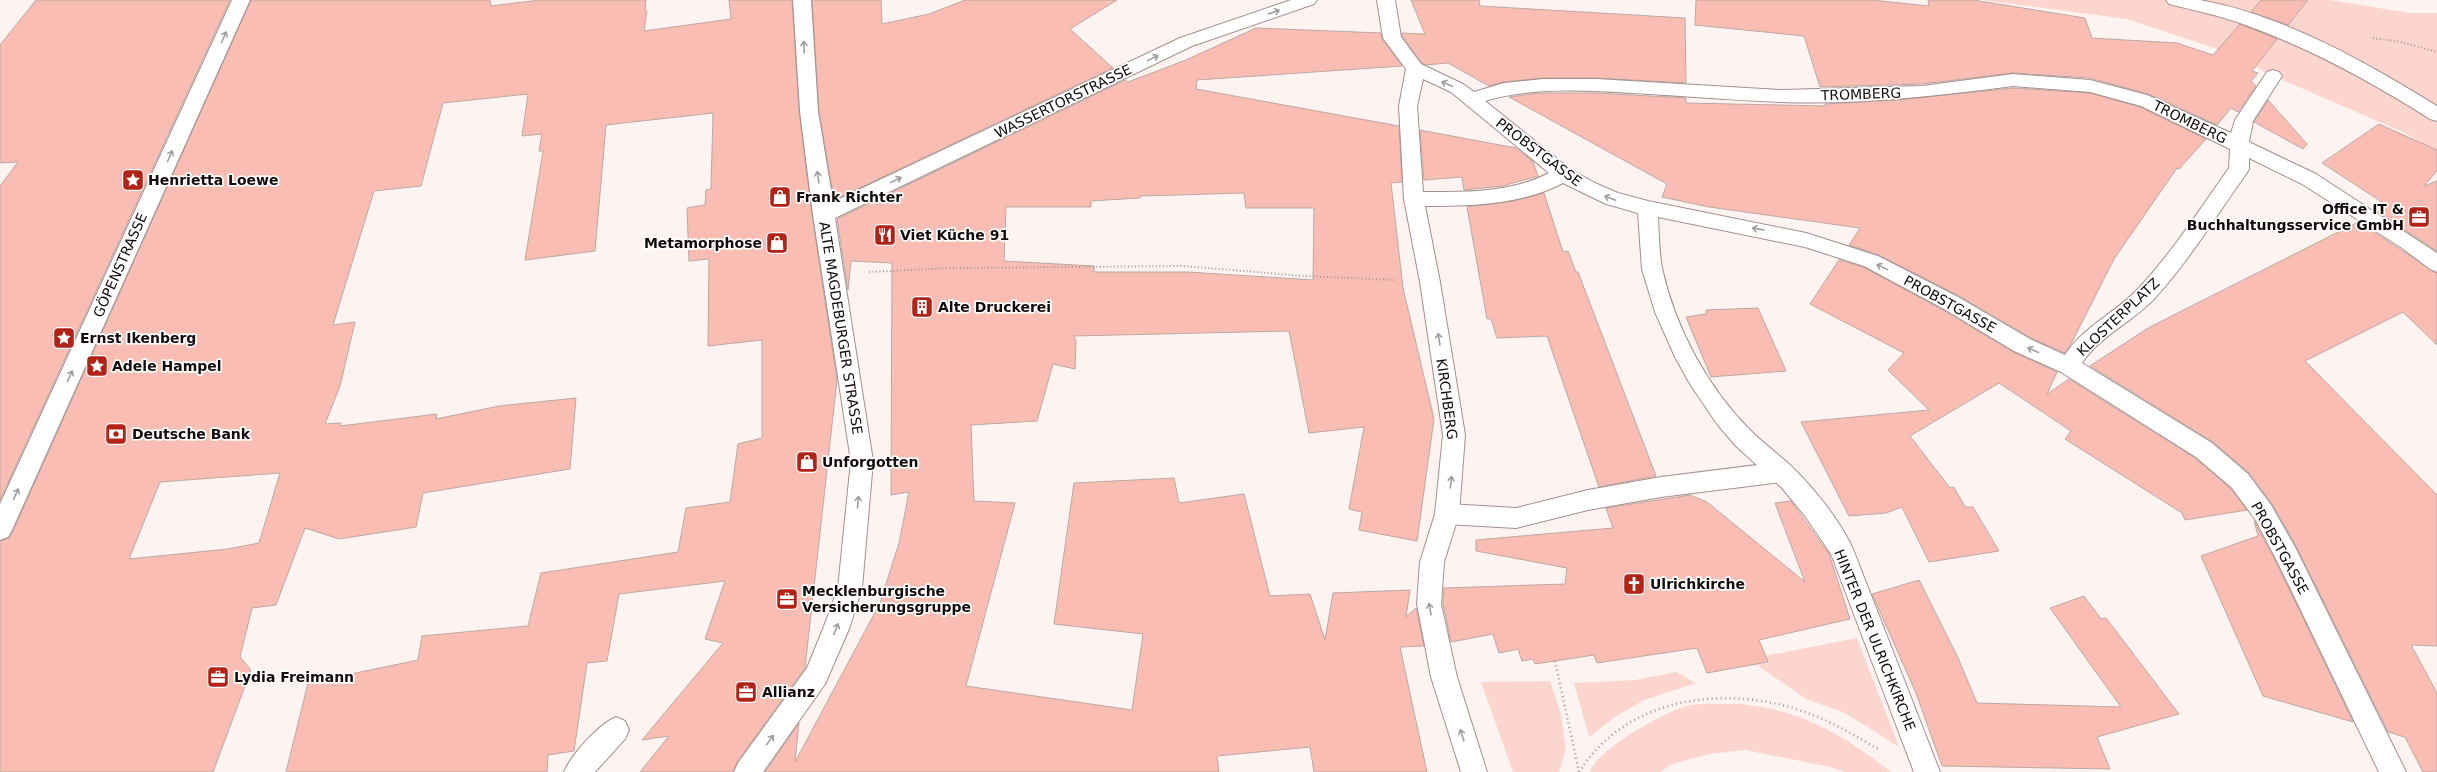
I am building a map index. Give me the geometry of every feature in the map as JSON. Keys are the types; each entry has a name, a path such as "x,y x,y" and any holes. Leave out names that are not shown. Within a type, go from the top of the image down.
{"street":[{"name":"GÖPENSTRASSE","path":"0,530 241,0"},
{"name":"ALTE MAGDEBURGER STRASSE","path":"747,772 816,676 836,629 850,588 862,461 835,274 823,215 809,112 802,0"},
{"name":"PROBSTGASSE","path":"1386,0 1392,38 1415,68 1457,88 1564,174 1588,188 1613,199 1648,208 1767,231 1840,250 1871,262 1910,281 2022,345 2069,366 2204,450 2240,481 2263,512 2286,554 2393,772"},
{"path":"2176,0 2295,36 2347,62 2437,115"},
{"name":"WASSERTORSTRASSE","path":"823,215 1186,42 1298,2"},
{"name":"KIRCHBERG","path":"1415,68 1408,106 1414,199 1430,282 1454,435 1447,514 1432,562 1429,604 1444,677 1474,772"},
{"name":"KLOSTERPLATZ","path":"2069,366 2078,352 2093,337 2141,299 2163,276 2239,170 2241,146 2240,133 2244,120 2273,76"},
{"name":"TROMBERG","path":"1471,100 1504,89 1543,85 1596,85 1782,96 1922,92 2013,80 2050,82 2090,86 2147,101 2241,146"},
{"path":"2241,146 2309,179 2409,243 2437,264"},
{"path":"1414,199 1442,199 1507,193 1548,184 1564,174"},
{"name":"HINTER DER ULRICHKIRCHE","path":"1648,208 1652,268 1661,301 1683,349 1715,407 1740,435 1781,472 1826,525 1841,549 1926,772"},
{"path":"1447,514 1516,518 1588,500 1646,490 1781,472"},
{"path":"577,772 616,730"}],"path":[{"path":"835,274 951,268 1183,266 1305,276 1430,282"},
{"path":"1555,661 1579,772"},
{"path":"1579,772 1587,758 1612,735 1641,714 1690,699 1737,696 1784,705 1830,722 1882,752"}],"shaded area":[{"path":"1982,0 2330,0 2409,13 2437,13 2437,152 2405,133 2273,76 2226,52 2127,19"},
{"path":"1857,638 1899,747 1845,713 1806,699 1757,665 1768,663 1765,656"},
{"path":"1676,672 1696,683 1644,700 1615,717 1589,737 1574,683 1635,680"},
{"path":"1550,681 1561,714 1566,749 1559,772 1513,772 1481,682"},
{"path":"1700,704 1742,704 1778,710 1804,719 1843,738 1891,772 1844,772 1830,767 1745,750 1709,754 1672,764 1660,772 1589,772 1596,762 1618,742 1662,716 1687,706"}],"building":[{"path":"36,0 230,0 0,500 0,186 18,162 0,163 0,45"},
{"path":"251,0 490,0 491,6 540,0 646,0 645,11 647,11 644,31 731,19 729,0 792,0 799,111 812,215 837,380 805,668 737,762 733,772 640,772 669,736 642,740 723,643 705,639 725,581 619,594 607,661 587,663 574,751 548,755 547,772 286,772 308,683 418,660 422,636 528,626 541,573 678,552 686,508 730,502 738,444 762,438 762,340 708,346 709,259 689,261 687,208 705,205 706,190 711,189 713,113 606,125 595,251 525,260 543,151 539,151 542,134 522,136 528,94 443,103 421,186 374,191 333,325 355,322 340,386 325,424 341,423 340,426 437,414 436,419 499,406 576,398 570,469 423,493 416,527 339,539 305,528 276,605 252,608 240,657 251,670 213,772 0,772 0,541 9,538","holes":["280,473 259,543 228,549 129,559 160,482"]},
{"path":"812,0 881,0 882,24 929,14 965,0 1117,0 1070,29 1113,68 834,200 819,111"},
{"path":"1411,0 1479,0 1480,6 1685,18 1686,83 1597,78 1543,78 1504,82 1489,86 1448,63 1426,65 1422,63 1402,36 1402,33 1425,34"},
{"path":"1696,0 1872,0 1929,6 1928,0 1973,0 2085,18 2092,38 2177,43 2213,55 2240,24 2277,39 2252,71 2258,73 2251,81 2256,86 2238,112 2231,108 2217,125 2148,94 2090,78 2013,73 1922,84 1820,87 1804,36 1695,25"},
{"path":"2261,0 2308,0 2288,25 2251,12"},
{"path":"1256,28 1381,33 1382,39 1402,66 1197,80 1196,89 1399,126 1402,182 1391,183 1403,288 1434,419 1417,541 1359,530 1362,512 1349,509 1364,427 1309,433 1289,331 1074,336 1076,341 1075,369 1053,364 1037,421 971,425 974,501 1015,503 966,686 1132,710 1143,634 1054,624 1074,483 1174,478 1179,503 1244,494 1270,596 1310,594 1325,640 1333,593 1410,590 1406,617 1416,608 1424,646 1400,647 1427,772 1314,772 1310,747 1217,756 1219,772 765,772 799,723 795,762 880,603 899,543 909,492 891,495 892,263 851,261 848,290 837,219 1125,80 1128,82 1186,60","holes":["1244,193 1246,208 1314,208 1313,280 1188,272 1094,272 1094,266 1004,261 1006,207 1091,207 1091,201 1140,198 1140,196"]},
{"path":"2013,88 2090,93 2140,107 2206,139 2179,169 2177,168 2114,259 2065,353 2031,338 1959,296 1879,255 1849,245 1860,228 1709,207 1662,197 1667,184 1509,97 1539,93 1595,93 1686,98 1686,103 1826,106 1825,104 1897,100"},
{"path":"2268,100 2307,144 2303,149 2254,122"},
{"path":"2379,124 2437,150 2437,171 2424,186 2437,181 2437,251 2377,212 2388,206 2322,163"},
{"path":"1420,130 1516,148 1533,162 1538,176 1503,186 1464,190 1462,177 1424,180"},
{"path":"1544,193 1563,252 1568,251 1576,272 1578,272 1656,476 1599,487 1547,336 1497,338 1491,319 1487,319 1467,207 1514,201"},
{"path":"2358,222 2437,273 2437,345 2403,312 2305,361 2437,495 2437,646 2411,645 2437,693 2437,772 2423,772 2405,737 2388,732 2296,546 2272,504 2249,473 2213,442 2090,366 2148,328"},
{"path":"1839,260 1863,267 1943,310 2013,352 2057,372 2047,394 2069,379 2195,458 2231,489 2247,510 2185,520 2182,513 2065,439 2071,431 1999,383 1910,436 1950,488 1954,487 1965,507 1973,507 1999,551 1929,562 1902,507 1886,513 1849,516 1801,422 1929,410 1888,370 1904,353 1810,304"},
{"path":"1758,308 1786,371 1711,377 1686,317 1706,314 1706,310"},
{"name":"Ulrichkirche","path":"1690,495 1707,502 1805,582 1775,503 1791,501 1829,554 1850,619 1759,640 1768,662 1707,673 1697,648 1597,663 1594,655 1535,664 1533,659 1522,661 1518,649 1499,653 1493,634 1451,642 1443,604 1444,588 1565,584 1567,568 1476,551 1476,540 1613,528 1606,508"},
{"path":"2254,521 2276,562 2353,722 2263,696 2201,556 2258,536"},
{"path":"1919,580 1958,658 1977,703 2121,707 2050,608 2084,596 2101,619 2106,618 2179,714 2097,737 2110,769 1942,766 1916,693 1872,594"}],"place":[{"name":"Henrietta Loewe","path":"133,180"},
{"name":"Frank Richter","path":"780,197"},
{"name":"Office IT & Buchhaltungsservice GmbH","path":"2419,217"},
{"name":"Viet Küche 91","path":"885,235"},
{"name":"Metamorphose","path":"777,243"},
{"name":"Alte Druckerei","path":"922,307"},
{"name":"Ernst Ikenberg","path":"64,338"},
{"name":"Adele Hampel","path":"97,366"},
{"name":"Deutsche Bank","path":"116,434"},
{"name":"Unforgotten","path":"807,462"},
{"name":"Ulrichkirche","path":"1634,584"},
{"name":"Mecklenburgische Versicherungsgruppe","path":"787,599"},
{"name":"Lydia Freimann","path":"218,677"},
{"name":"Allianz","path":"746,692"}]}
